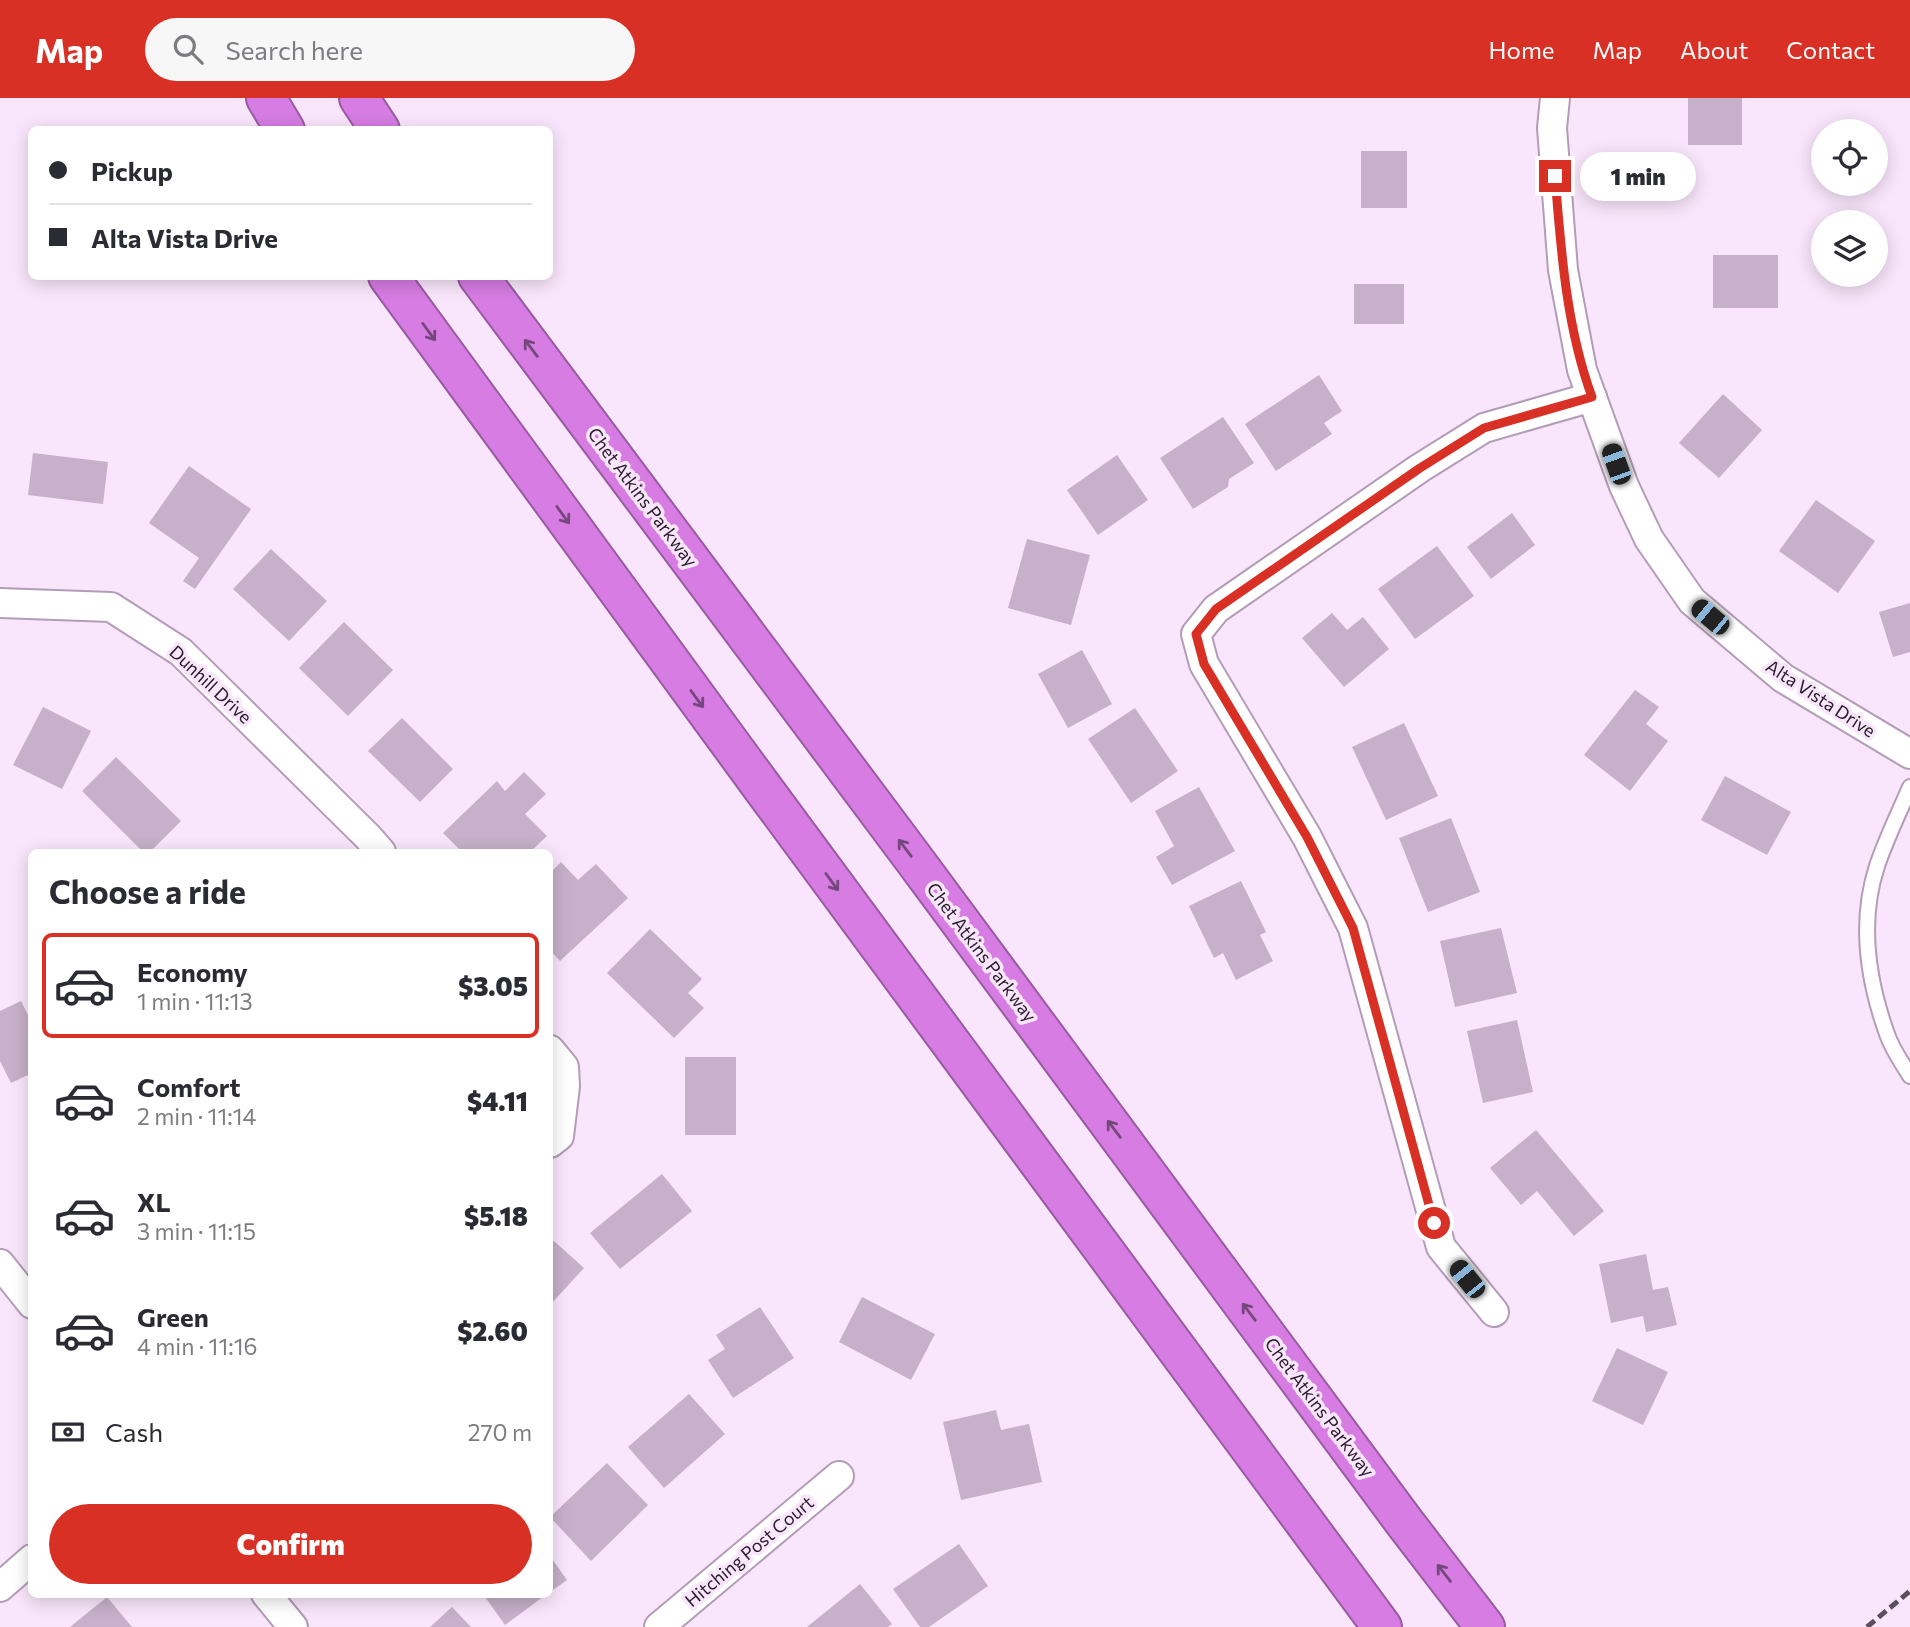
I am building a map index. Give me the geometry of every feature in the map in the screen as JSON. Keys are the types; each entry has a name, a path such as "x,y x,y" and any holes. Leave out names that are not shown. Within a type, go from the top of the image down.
{"highway":[{"path":"266,98 283,126"},
{"path":"359,98 377,126"},
{"path":"391,280 1382,1627"},
{"name":"Chet Atkins Parkway","path":"481,280 1485,1627"}],"street":[{"name":"Alta Vista Drive","path":"1555,98 1552,128 1563,270 1582,370 1624,486 1649,539 1692,601 1783,678 1910,754"},
{"path":"1494,1312 1441,1247 1353,928 1307,837 1204,664 1196,634 1216,609 1420,468 1484,428 1592,397"},
{"name":"Dunhill Drive","path":"0,603 111,607 181,652 378,849"},
{"path":"553,1054 564,1067 565,1086 559,1136 553,1141"},
{"path":"0,1264 28,1299"},
{"name":"Hitching Post Court","path":"659,1627 839,1476"},
{"path":"0,1587 28,1562"},
{"path":"269,1598 293,1627"}],"lane":[{"path":"1910,787 1877,867 1868,905 1867,945 1873,984 1888,1036 1910,1076"}],"building":[{"path":"1688,98 1742,98 1742,145 1688,145"},
{"path":"1361,151 1407,151 1407,208 1361,208"},
{"path":"1713,255 1778,255 1778,308 1713,308"},
{"path":"1354,284 1404,284 1404,324 1354,324"},
{"path":"1319,375 1342,411 1324,423 1332,434 1276,471 1245,424"},
{"path":"1723,394 1762,430 1719,478 1679,443"},
{"path":"1223,417 1254,463 1229,479 1228,487 1193,509 1160,458"},
{"path":"33,453 108,462 103,504 28,495"},
{"path":"1117,455 1148,500 1098,535 1067,490"},
{"path":"189,466 251,509 195,589 183,581 199,558 149,523"},
{"path":"1816,500 1875,541 1838,593 1779,551"},
{"path":"1512,513 1535,545 1491,579 1467,547"},
{"path":"1027,539 1090,555 1071,625 1008,608"},
{"path":"1437,546 1474,596 1415,639 1378,589"},
{"path":"271,549 327,601 289,641 233,589"},
{"path":"1910,603 1910,652 1893,657 1879,612"},
{"path":"1332,613 1347,630 1363,617 1389,649 1344,687 1302,638"},
{"path":"344,622 393,670 348,716 299,668"},
{"path":"1082,650 1112,704 1068,728 1038,674"},
{"path":"1635,690 1659,707 1646,724 1668,741 1630,791 1584,755"},
{"path":"43,707 91,731 62,789 13,765"},
{"path":"1135,708 1178,771 1131,803 1088,739"},
{"path":"402,718 453,769 420,802 368,751"},
{"path":"1404,723 1438,796 1386,820 1352,747"},
{"path":"116,757 181,821 153,849 140,849 82,791"},
{"path":"524,772 546,794 525,814 547,836 533,849 459,849 443,833 497,781 505,791"},
{"path":"1725,776 1791,812 1767,855 1701,820"},
{"path":"1199,787 1235,851 1172,885 1156,857 1174,846 1155,811"},
{"path":"1451,818 1480,892 1428,912 1399,838"},
{"path":"561,862 578,880 596,864 628,898 560,961 553,953 553,870"},
{"path":"1241,881 1266,932 1260,935 1273,961 1236,980 1223,953 1214,958 1189,906"},
{"path":"1501,928 1517,993 1455,1007 1440,941"},
{"path":"650,929 702,979 688,993 704,1008 674,1038 607,973"},
{"path":"21,1001 28,1015 28,1075 11,1083 0,1061 0,1011"},
{"path":"1517,1020 1533,1092 1483,1103 1467,1031"},
{"path":"685,1057 736,1057 736,1135 685,1135"},
{"path":"1536,1130 1604,1211 1574,1236 1537,1191 1521,1205 1490,1168"},
{"path":"662,1174 692,1211 620,1269 590,1233"},
{"path":"553,1242 584,1268 553,1302"},
{"path":"1646,1254 1653,1290 1668,1287 1677,1325 1646,1332 1643,1316 1611,1323 1599,1264"},
{"path":"862,1297 935,1334 911,1380 839,1342"},
{"path":"760,1307 794,1358 733,1398 708,1360 725,1349 716,1335"},
{"path":"1617,1348 1668,1372 1643,1425 1592,1401"},
{"path":"689,1394 725,1434 664,1488 628,1447"},
{"path":"996,1410 1001,1430 1029,1424 1042,1482 961,1500 943,1422"},
{"path":"607,1463 648,1505 591,1561 553,1520 553,1514"},
{"path":"959,1544 988,1586 929,1627 920,1627 893,1589"},
{"path":"553,1560 567,1580 553,1590"},
{"path":"860,1584 892,1624 888,1627 807,1627"},
{"path":"108,1598 132,1627 70,1627"},
{"path":"486,1598 542,1598 505,1625"},
{"path":"452,1607 471,1627 430,1627"}],"railway":[{"path":"1867,1627 1910,1591"}],"route":[{"path":"1434,1223 1353,928 1307,837 1204,664 1196,634 1216,609 1420,468 1484,428 1592,397 1582,370 1563,270 1555,176"}]}
